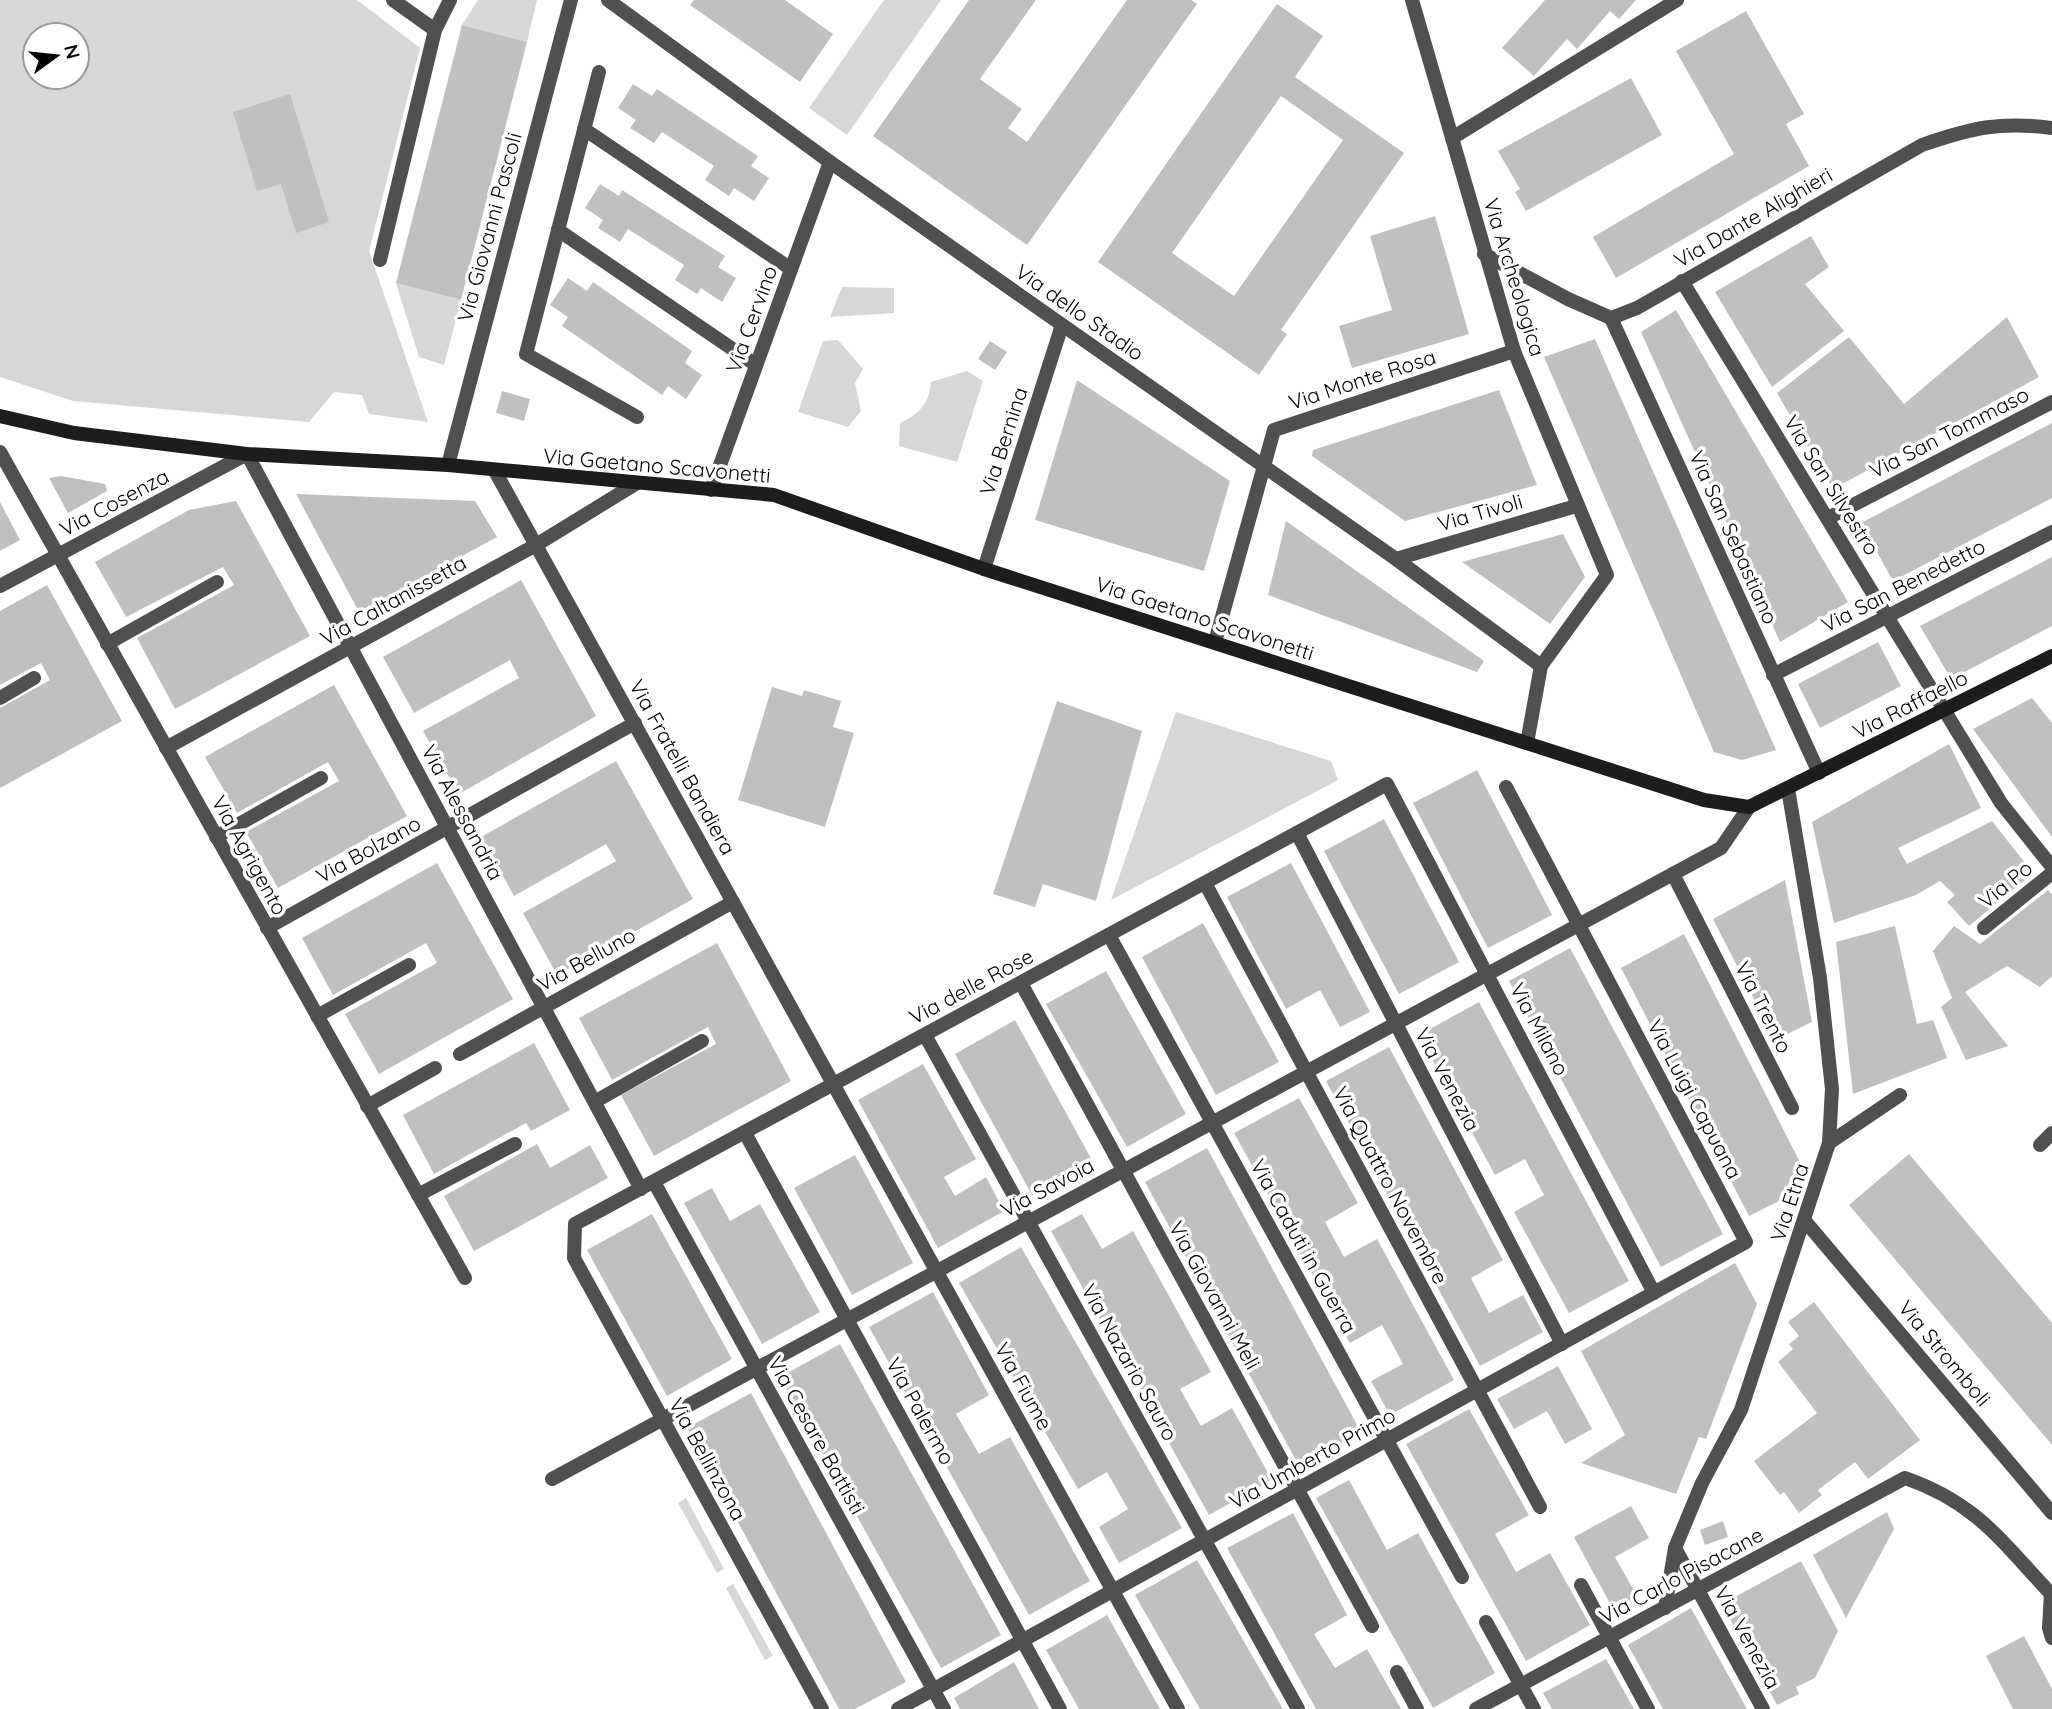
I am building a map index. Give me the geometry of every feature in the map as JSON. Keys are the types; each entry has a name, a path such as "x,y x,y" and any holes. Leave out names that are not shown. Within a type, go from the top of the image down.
{"main road":[{"name":"Via Gaetano Scavonetti","path":"0,416 74,433 247,454 448,465 774,495 984,569 1704,800 1749,807"},
{"name":"Via Raffaello","path":"1749,807 2052,656"}],"street":[{"path":"393,0 435,30"},
{"path":"380,260 435,30 450,0"},
{"name":"Via Giovanni Pascoli","path":"448,465 571,0"},
{"name":"Via dello Stadio","path":"608,0 830,162 1396,559 1535,662"},
{"name":"Via Archeologica","path":"1412,0 1514,351 1576,506 1607,575 1535,662"},
{"path":"1452,138 1677,0"},
{"path":"599,72 526,354 637,417"},
{"name":"Via Dante Alighieri","path":"1611,318 1637,308 1922,145 1963,131 2014,123 2052,128"},
{"path":"584,129 791,269"},
{"name":"Via Cervino","path":"711,490 830,162"},
{"path":"558,230 757,365"},
{"path":"1484,254 1568,299 1611,318"},
{"name":"Via San Silvestro","path":"1682,281 2001,803 2052,867"},
{"name":"Via San Sebastiano","path":"1611,318 1819,774"},
{"name":"Via Bernina","path":"984,569 1062,325"},
{"name":"Via Monte Rosa","path":"1215,642 1274,429 1514,351"},
{"name":"Via San Tommaso","path":"1828,518 2052,402"},
{"name":"Via Agrigento","path":"0,452 465,1278"},
{"name":"Via Cosenza","path":"0,586 247,454"},
{"name":"Via Alessandria","path":"247,454 596,1101 647,1185"},
{"name":"Via Fratelli Bandiera","path":"495,471 834,1084"},
{"name":"Via Caltanissetta","path":"166,748 536,545 637,483"},
{"name":"Via Tivoli","path":"1396,559 1576,506"},
{"name":"Via San Benedetto","path":"1773,675 2052,532"},
{"path":"107,644 217,582"},
{"path":"1527,743 1535,662"},
{"path":"0,698 34,678"},
{"name":"Via Bolzano","path":"267,928 635,723"},
{"path":"216,837 321,778"},
{"name":"Via delle Rose","path":"575,1224 1387,784"},
{"name":"Via Milano","path":"1387,784 1654,1293"},
{"name":"Via Luigi Capuana","path":"1506,787 1746,1242"},
{"name":"Via Etna","path":"1665,1608 1675,1548 1702,1483 1741,1410 1829,1143 1832,1089 1820,978 1788,789"},
{"name":"Via Savoia","path":"552,1479 1721,848 1749,807"},
{"name":"Via Venezia","path":"1297,833 1562,1344"},
{"name":"Via Po","path":"1984,928 2052,873"},
{"name":"Via Trento","path":"1673,874 1792,1108"},
{"name":"Via Quattro Novembre","path":"1205,883 1540,1507"},
{"name":"Via Belluno","path":"460,1054 733,902"},
{"name":"Via Caduti in Guerra","path":"1109,935 1462,1577"},
{"path":"317,1016 409,965"},
{"name":"Via Giovanni Meli","path":"1021,983 1372,1626"},
{"name":"Via Nazario Sauro","path":"925,1035 1298,1709"},
{"path":"596,1101 702,1041"},
{"path":"367,1106 435,1068"},
{"name":"Via Fiume","path":"834,1084 1178,1709"},
{"path":"1829,1143 1900,1095"},
{"name":"Via Palermo","path":"745,1133 1060,1709"},
{"path":"2040,1145 2052,1133"},
{"path":"418,1195 515,1144"},
{"name":"Via Cesare Battisti","path":"647,1185 756,1368 944,1709"},
{"name":"Via Stromboli","path":"1805,1220 2052,1513"},
{"name":"Via Bellinzona","path":"575,1224 574,1258 822,1709"},
{"name":"Via Umberto Primo","path":"898,1709 1746,1242"},
{"name":"Via Carlo Pisacane","path":"1476,1709 1905,1478 1936,1489 1976,1514 2051,1594"},
{"name":"Via Venezia","path":"1675,1548 1763,1709"},
{"path":"1581,1585 1648,1709"},
{"path":"2051,1594 2049,1628 2052,1638"},
{"path":"1486,1622 1534,1709"},
{"path":"1396,1672 1417,1709"}],"shaded area":[{"path":"0,0 357,0 420,48 369,251 428,422 369,414 362,395 334,392 309,422 73,401 0,377"},
{"path":"478,0 537,0 527,42 462,25"},
{"path":"884,0 941,0 847,135 809,108"},
{"path":"396,283 461,300 444,365 419,357"},
{"path":"842,287 894,288 894,313 830,317"},
{"path":"838,340 863,369 855,383 861,411 848,427 798,412 823,341"},
{"path":"967,371 983,381 957,462 899,446 900,423 922,407 931,382"},
{"path":"1176,712 1331,761 1338,780 1111,900"},
{"path":"686,1498 724,1569 717,1573 678,1503"},
{"path":"733,1584 773,1656 765,1660 726,1588"}],"building":[{"path":"694,0 785,0 833,34 800,82 690,5"},
{"path":"969,0 1036,0 980,79 1022,109 1008,128 1027,142 1127,0 1191,0 1197,4 1027,245 873,136"},
{"path":"1545,0 1636,0 1619,19 1610,11 1577,49 1567,39 1534,76 1502,48"},
{"path":"1277,4 1323,36 1295,77 1404,153 1281,330 1287,334 1259,375 1098,262","holes":["1281,96 1343,140 1234,296 1172,253"]},
{"path":"1746,11 1804,114 1786,124 1809,166 1616,278 1593,237 1734,154 1676,51"},
{"path":"462,25 527,42 461,300 396,283"},
{"path":"1631,78 1662,135 1526,211 1515,192 1520,189 1498,151"},
{"path":"633,84 652,96 657,89 758,156 751,166 769,178 754,201 734,188 729,196 705,180 714,166 662,132 654,143 630,128 636,120 618,108"},
{"path":"290,94 329,222 296,233 281,184 257,191 233,112"},
{"path":"600,184 619,196 622,190 725,256 718,267 736,278 722,302 701,288 697,294 675,280 684,265 628,229 620,242 598,228 603,220 585,208"},
{"path":"1435,216 1469,334 1352,368 1339,326 1392,310 1370,236"},
{"path":"1811,236 1829,267 1805,284 1844,331 1772,387 1715,292"},
{"path":"568,278 587,291 593,282 692,351 685,363 702,375 686,399 668,386 662,395 562,326 568,317 550,305"},
{"path":"1676,310 1848,602 1780,642 1641,332"},
{"path":"2007,317 2039,377 1833,489 1777,393 1849,337 1904,404"},
{"path":"1595,339 1776,750 1742,760 1714,752 1544,357"},
{"path":"990,341 1007,352 995,370 978,359"},
{"path":"1077,380 1230,481 1204,571 1035,520"},
{"path":"1499,390 1537,485 1405,521 1312,456 1313,450"},
{"path":"502,391 530,399 524,421 496,413"},
{"path":"2052,423 2052,498 1893,581 1861,523"},
{"path":"61,476 105,484 107,491 68,513 49,478"},
{"path":"296,494 475,501 497,537 359,612"},
{"path":"236,501 310,636 175,709 137,638 234,585 223,567 126,617 95,562 189,510"},
{"path":"0,502 20,540 0,551"},
{"path":"1286,521 1484,661 1477,672 1268,595"},
{"path":"1563,534 1585,577 1550,624 1462,562"},
{"path":"2052,557 2052,626 1951,679 1920,626"},
{"path":"521,580 596,716 459,794 423,731 519,678 510,660 414,713 383,657"},
{"path":"47,585 122,721 0,788 0,708 50,680 41,663 0,685 0,611"},
{"path":"1878,642 1901,686 1820,728 1798,684"},
{"path":"334,685 407,816 278,888 246,832 339,781 328,762 237,813 205,757"},
{"path":"772,687 802,696 804,690 841,701 833,727 854,733 825,827 738,800"},
{"path":"2032,698 2052,723 2052,837 1973,729"},
{"path":"1057,701 1142,731 1096,901 1043,884 1035,907 993,894"},
{"path":"1949,744 1981,808 1898,848 1907,864 1992,821 2033,873 1969,926 1947,902 1955,895 1940,881 1916,895 1834,923 1812,822"},
{"path":"616,761 693,899 557,975 523,913 616,861 606,844 514,896 481,837"},
{"path":"1477,770 1552,915 1488,948 1413,803"},
{"path":"1384,819 1459,962 1399,994 1324,851"},
{"path":"437,863 513,999 379,1074 345,1014 437,963 426,943 333,995 302,938"},
{"path":"1291,863 1370,1012 1340,1027 1320,990 1286,1009 1227,897"},
{"path":"1785,880 1812,1022 1775,1040 1713,919"},
{"path":"2048,890 2052,894 2052,976 2040,987 2007,966 1965,992 2008,1046 1966,1060 1941,1007 1952,998 1933,951 1954,926 1980,944"},
{"path":"1203,923 1279,1062 1216,1095 1142,957"},
{"path":"1895,926 1917,1024 1933,1020 1947,1058 1853,1094 1836,942"},
{"path":"1684,934 1805,1172 1799,1191 1749,1216 1621,968"},
{"path":"717,943 791,1081 654,1156 621,1095 716,1044 708,1027 612,1080 579,1018"},
{"path":"1570,948 1723,1234 1661,1267 1509,981"},
{"path":"1106,971 1186,1114 1127,1147 1046,1004"},
{"path":"1479,1002 1629,1281 1569,1313 1514,1212 1544,1195 1525,1159 1495,1175 1419,1035"},
{"path":"1015,1020 1093,1162 1032,1195 955,1054"},
{"path":"534,1043 570,1110 531,1131 526,1123 434,1174 403,1115"},
{"path":"1389,1047 1503,1260 1471,1278 1489,1313 1523,1295 1543,1332 1480,1366 1326,1081"},
{"path":"923,1064 976,1159 944,1177 955,1196 986,1177 1004,1211 938,1248 858,1100"},
{"path":"1299,1098 1358,1203 1325,1222 1344,1257 1377,1239 1454,1380 1390,1415 1371,1381 1403,1364 1382,1325 1350,1343 1234,1133"},
{"path":"537,1144 550,1168 590,1145 608,1178 474,1251 444,1196"},
{"path":"1207,1148 1361,1432 1299,1466 1145,1182"},
{"path":"1909,1154 2052,1323 2052,1445 1849,1205"},
{"path":"855,1155 913,1263 852,1295 794,1188"},
{"path":"712,1188 730,1221 760,1204 820,1312 762,1344 684,1203"},
{"path":"652,1214 732,1359 667,1396 587,1250"},
{"path":"1082,1214 1102,1249 1133,1231 1211,1372 1180,1389 1201,1426 1232,1408 1272,1480 1209,1515 1051,1231"},
{"path":"1021,1247 1182,1528 1119,1563 1099,1527 1128,1509 1107,1472 1078,1489 959,1283"},
{"path":"1735,1263 1757,1304 1706,1439 1699,1437 1676,1494 1581,1463 1625,1435 1581,1351"},
{"path":"933,1292 989,1395 956,1414 979,1454 1010,1437 1090,1581 1029,1615 869,1327"},
{"path":"1814,1302 1920,1440 1868,1479 1855,1462 1818,1490 1822,1495 1799,1513 1784,1492 1780,1495 1754,1461 1817,1413 1778,1362 1793,1349 1789,1344 1799,1336 1788,1322"},
{"path":"840,1344 1001,1635 941,1668 780,1377"},
{"path":"1558,1366 1592,1429 1565,1444 1547,1411 1514,1429 1497,1399"},
{"path":"751,1393 906,1682 855,1709 839,1709 687,1428"},
{"path":"1469,1409 1529,1515 1495,1534 1516,1572 1550,1553 1590,1625 1526,1661 1406,1444"},
{"path":"1349,1480 1387,1550 1418,1533 1495,1673 1433,1708 1316,1498"},
{"path":"1631,1506 1649,1538 1615,1557 1637,1596 1613,1609 1574,1537"},
{"path":"1887,1512 1894,1529 1846,1618 1813,1555"},
{"path":"1293,1513 1347,1615 1314,1634 1335,1668 1367,1649 1401,1709 1316,1709 1227,1548"},
{"path":"1723,1521 1728,1537 1705,1545 1700,1530"},
{"path":"1197,1560 1283,1709 1200,1709 1135,1595"},
{"path":"1801,1561 1838,1631 1815,1678 1796,1687 1799,1694 1777,1705 1722,1604"},
{"path":"1691,1608 1747,1709 1663,1709 1628,1645"},
{"path":"1107,1615 1160,1709 1079,1709 1046,1650"},
{"path":"2024,1636 2052,1689 2052,1709 2013,1709 1986,1656"},
{"path":"1606,1659 1634,1709 1552,1709 1543,1693"},
{"path":"1014,1662 1039,1709 960,1709 954,1698"}]}
